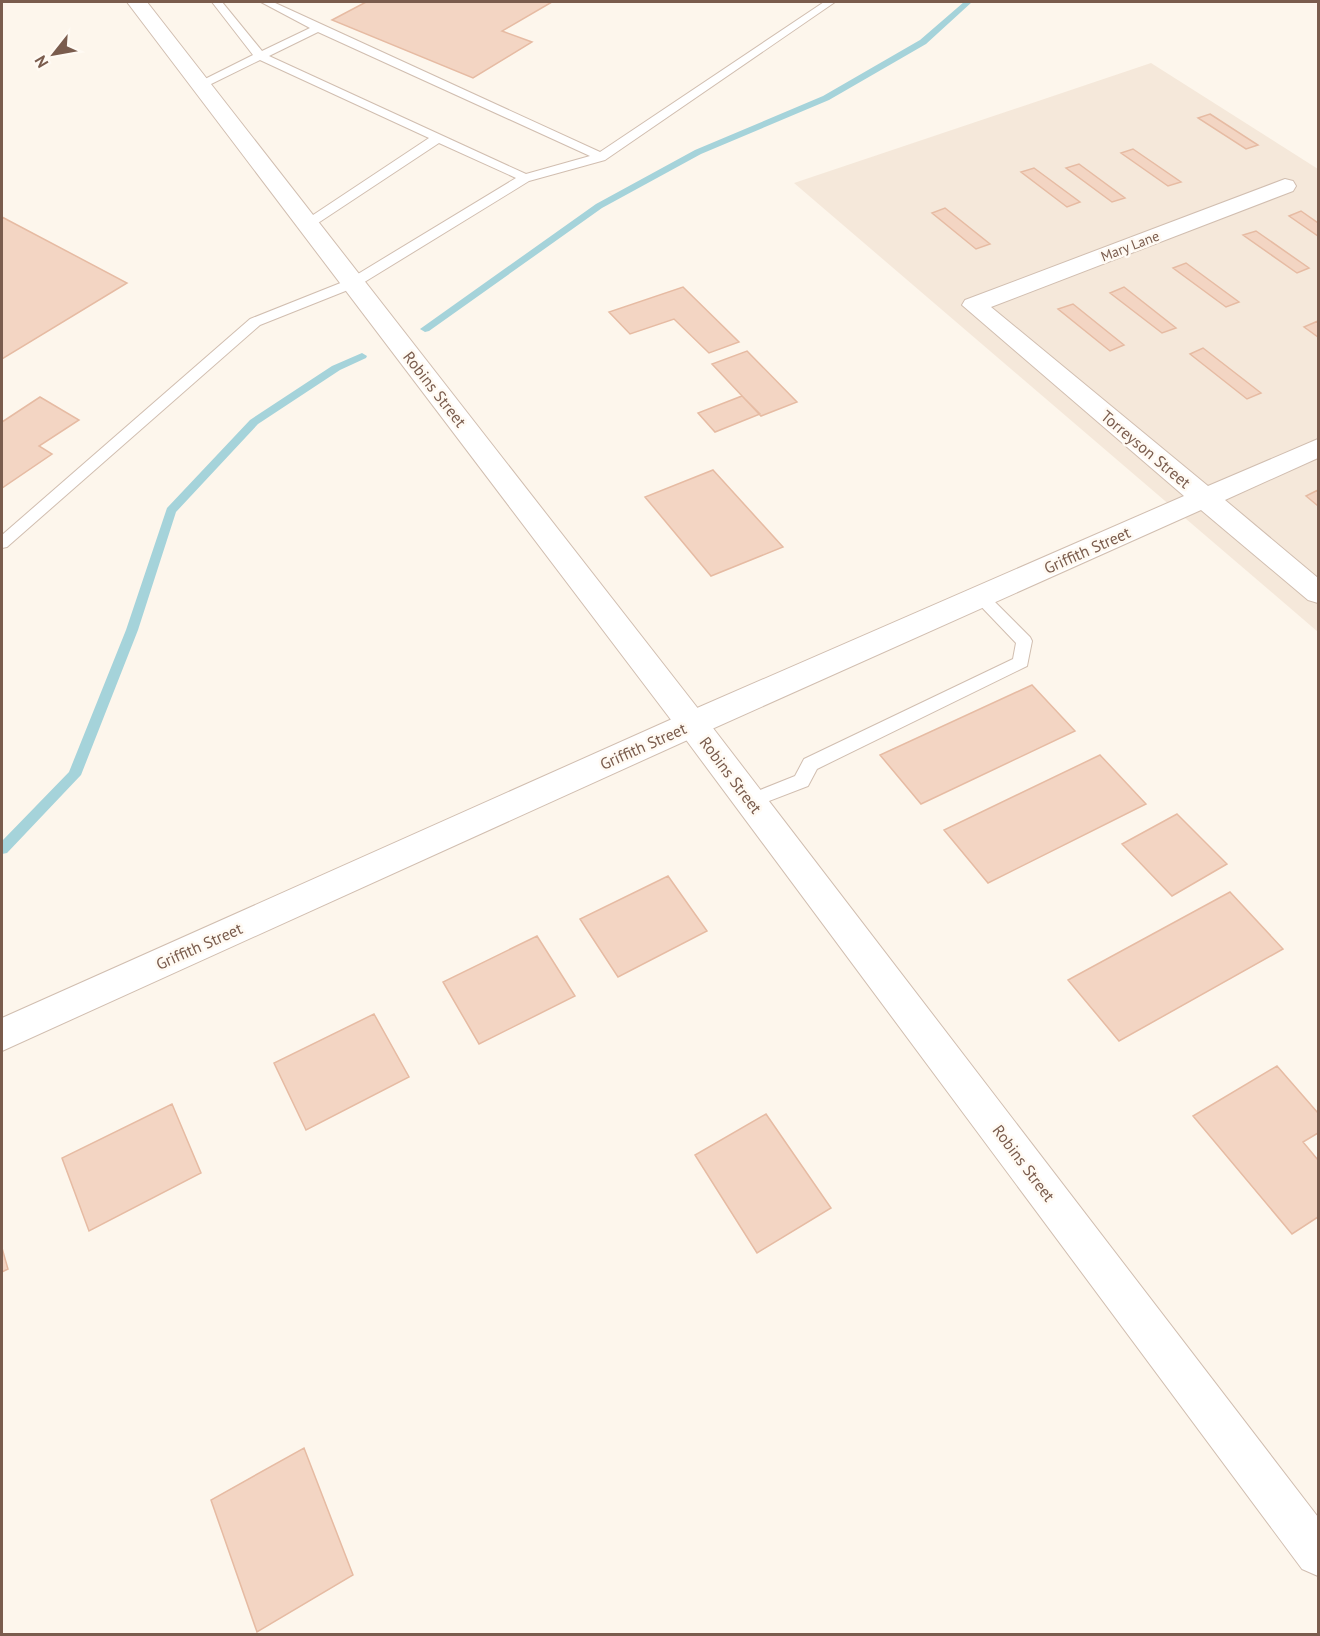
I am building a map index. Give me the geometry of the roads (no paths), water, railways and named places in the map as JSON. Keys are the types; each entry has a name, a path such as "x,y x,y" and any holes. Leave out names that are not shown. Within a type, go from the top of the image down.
{"street":[{"name":"Robins Street","path":"137,2 751,801 1318,1553"},
{"name":"Mary Lane","path":"974,305 1285,186"},
{"name":"Torreyson Street","path":"974,305 1318,593"},
{"name":"Griffith Street","path":"2,1035 692,724 1318,448"}],"lane":[{"path":"217,2 260,56 525,178"},
{"path":"266,2 601,157"},
{"path":"2,543 255,322 353,282 525,178 601,157 830,2"},
{"path":"201,85 318,28"},
{"path":"308,224 438,138"},
{"path":"751,801 802,781 810,764 1021,662 1024,641 980,597"}],"waterway":[{"path":"425,329 599,206 698,152 826,98 923,42 968,2"},
{"path":"2,849 74,775 132,630 171,511 254,422 336,368 362,356"}]}
